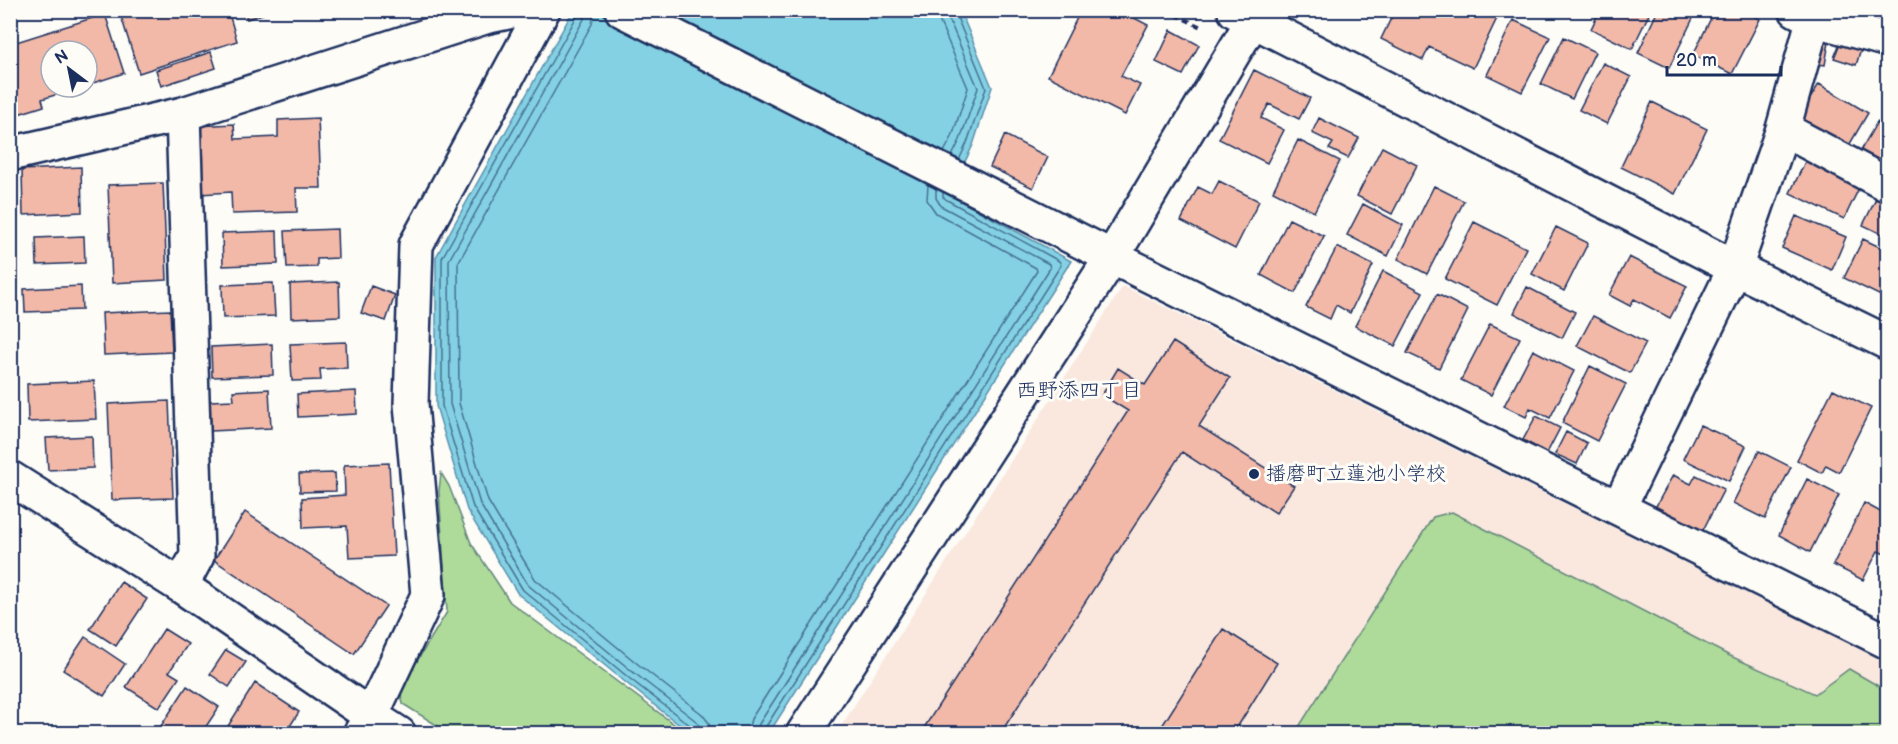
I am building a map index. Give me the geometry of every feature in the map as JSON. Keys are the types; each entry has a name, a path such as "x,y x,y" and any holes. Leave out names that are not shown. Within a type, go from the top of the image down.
{"street":[{"path":"10,154 183,114 485,17 517,10"},
{"path":"366,725 428,595 411,404 416,245 543,10"},
{"path":"622,10 1112,257 1887,642"},
{"path":"1618,507 1735,268 1783,129 1808,13 1887,40"},
{"path":"803,734 1112,257 1249,14 1735,268 1887,343"},
{"path":"181,586 198,556 183,114"},
{"path":"1783,129 1887,185"},
{"path":"10,478 181,586 366,725 399,734"}],"shaded area":[{"name":"播磨町立蓮池小学校","path":"1123,286 1887,662 1887,733 836,734"}],"green space":[{"path":"441,473 449,486 471,543 510,602 686,733 449,733 403,704 400,689 447,612 439,491"},
{"path":"1452,512 1728,655 1815,694 1849,669 1887,691 1887,733 1295,733 1433,517"}],"water":[{"path":"959,10 992,87 973,145 949,195 1071,261 769,733 691,734 518,594 467,510 436,406 436,257 573,11"}],"building":[{"path":"119,10 228,10 237,41 139,73"},
{"path":"244,10 275,10 247,19"},
{"path":"1081,10 1119,10 1148,25 1121,76 1140,85 1125,115 1048,76"},
{"path":"1395,10 1501,10 1473,68 1429,47 1423,60 1381,39"},
{"path":"1600,10 1651,10 1632,49 1591,29"},
{"path":"1658,10 1697,10 1669,68 1638,53"},
{"path":"1715,10 1741,10 1760,19 1732,74 1693,55"},
{"path":"1834,10 1888,10 1888,12 1885,24"},
{"path":"105,14 124,73 99,81 99,39 39,39 39,99 42,99 44,106 15,115 10,101 10,44"},
{"path":"1513,20 1550,37 1522,92 1487,75"},
{"path":"1171,30 1199,45 1183,75 1156,62"},
{"path":"1564,37 1595,52 1572,99 1541,84"},
{"path":"1816,40 1829,42 1825,65 1811,63"},
{"path":"1840,43 1861,50 1856,65 1834,58"},
{"path":"211,52 216,68 161,86 156,70"},
{"path":"1603,63 1631,77 1607,124 1579,110"},
{"path":"1254,70 1310,98 1299,119 1269,104 1261,118 1284,130 1267,163 1219,139"},
{"path":"1819,84 1868,113 1847,149 1797,120"},
{"path":"1652,102 1707,129 1675,194 1621,167"},
{"path":"318,118 321,188 296,188 297,212 232,214 231,192 200,194 197,126 234,124 235,139 278,137 278,120"},
{"path":"1319,118 1359,138 1348,158 1329,149 1333,143 1312,133"},
{"path":"1877,122 1888,128 1888,172 1858,155"},
{"path":"1005,135 1048,157 1033,188 990,167"},
{"path":"1298,140 1340,161 1314,212 1273,191"},
{"path":"1382,147 1417,165 1392,214 1357,196"},
{"path":"1806,160 1860,186 1844,219 1790,193"},
{"path":"81,167 82,212 23,215 22,170"},
{"path":"1219,181 1259,201 1235,249 1181,221 1198,187 1212,194"},
{"path":"163,183 167,280 112,283 108,185"},
{"path":"1434,186 1464,201 1427,274 1398,259"},
{"path":"1879,193 1888,197 1888,237 1863,225"},
{"path":"1363,204 1403,225 1388,256 1347,235"},
{"path":"1796,216 1846,237 1832,270 1782,248"},
{"path":"1289,219 1324,236 1295,293 1261,275"},
{"path":"1474,222 1526,248 1497,305 1445,279"},
{"path":"1556,227 1588,243 1564,291 1532,274"},
{"path":"337,229 338,258 317,259 317,267 287,268 285,231"},
{"path":"277,231 278,264 223,266 222,233"},
{"path":"84,236 85,263 37,265 36,238"},
{"path":"1863,239 1888,251 1888,288 1883,297 1844,278"},
{"path":"1337,247 1373,265 1350,313 1336,305 1330,319 1306,307"},
{"path":"1629,257 1687,286 1670,318 1634,299 1630,306 1609,295"},
{"path":"1383,271 1423,292 1395,346 1355,326"},
{"path":"339,282 340,316 291,318 290,284"},
{"path":"273,283 275,316 223,318 222,285"},
{"path":"81,286 82,310 25,312 24,289"},
{"path":"371,286 395,295 386,321 361,313"},
{"path":"1527,287 1575,312 1562,338 1514,313"},
{"path":"1437,294 1468,310 1439,368 1407,353"},
{"path":"170,310 172,352 104,355 102,313"},
{"path":"1593,316 1646,343 1630,373 1577,346"},
{"path":"1490,324 1520,338 1491,395 1461,380"},
{"path":"346,342 347,368 320,369 321,380 292,381 290,344"},
{"path":"1173,342 1230,378 1199,426 1294,486 1276,513 1182,452 1000,734 920,734 1128,411 1102,395 1118,368 1145,385"},
{"path":"272,344 273,375 212,377 211,347"},
{"path":"1533,350 1574,371 1550,418 1530,408 1526,417 1504,406"},
{"path":"1590,366 1626,384 1597,441 1562,423"},
{"path":"94,381 96,419 28,422 27,384"},
{"path":"269,389 271,428 211,431 210,401 234,400 233,391"},
{"path":"1833,389 1871,408 1839,472 1826,465 1822,473 1797,460"},
{"path":"356,391 357,414 298,417 297,394"},
{"path":"169,401 173,498 112,500 108,404"},
{"path":"1536,416 1560,428 1547,453 1523,440"},
{"path":"1700,425 1746,446 1729,481 1683,459"},
{"path":"1566,432 1587,443 1577,464 1555,454"},
{"path":"92,436 93,468 48,470 46,438"},
{"path":"1759,451 1791,467 1765,519 1733,503"},
{"path":"389,463 394,556 349,558 347,526 303,528 302,498 345,495 344,465"},
{"path":"335,473 336,491 300,492 299,474"},
{"path":"1673,475 1691,484 1696,475 1724,489 1702,532 1655,508"},
{"path":"1807,479 1839,495 1810,552 1779,535"},
{"path":"1864,503 1888,516 1888,553 1887,555 1878,551 1863,580 1833,565"},
{"path":"245,512 386,606 354,654 214,560"},
{"path":"121,582 147,599 116,646 90,629"},
{"path":"164,629 188,644 169,672 179,678 159,708 126,687"},
{"path":"1223,629 1277,663 1233,734 1157,734"},
{"path":"85,637 125,664 104,696 63,670"},
{"path":"226,650 246,662 229,687 210,674"},
{"path":"255,683 299,712 285,734 223,734"},
{"path":"187,686 219,707 201,734 167,734 159,729"}],"place":[{"name":"播磨町立蓮池小学校","path":"1254,474"}],"district":[{"name":"西野添四丁目","path":"1079,390"}]}
